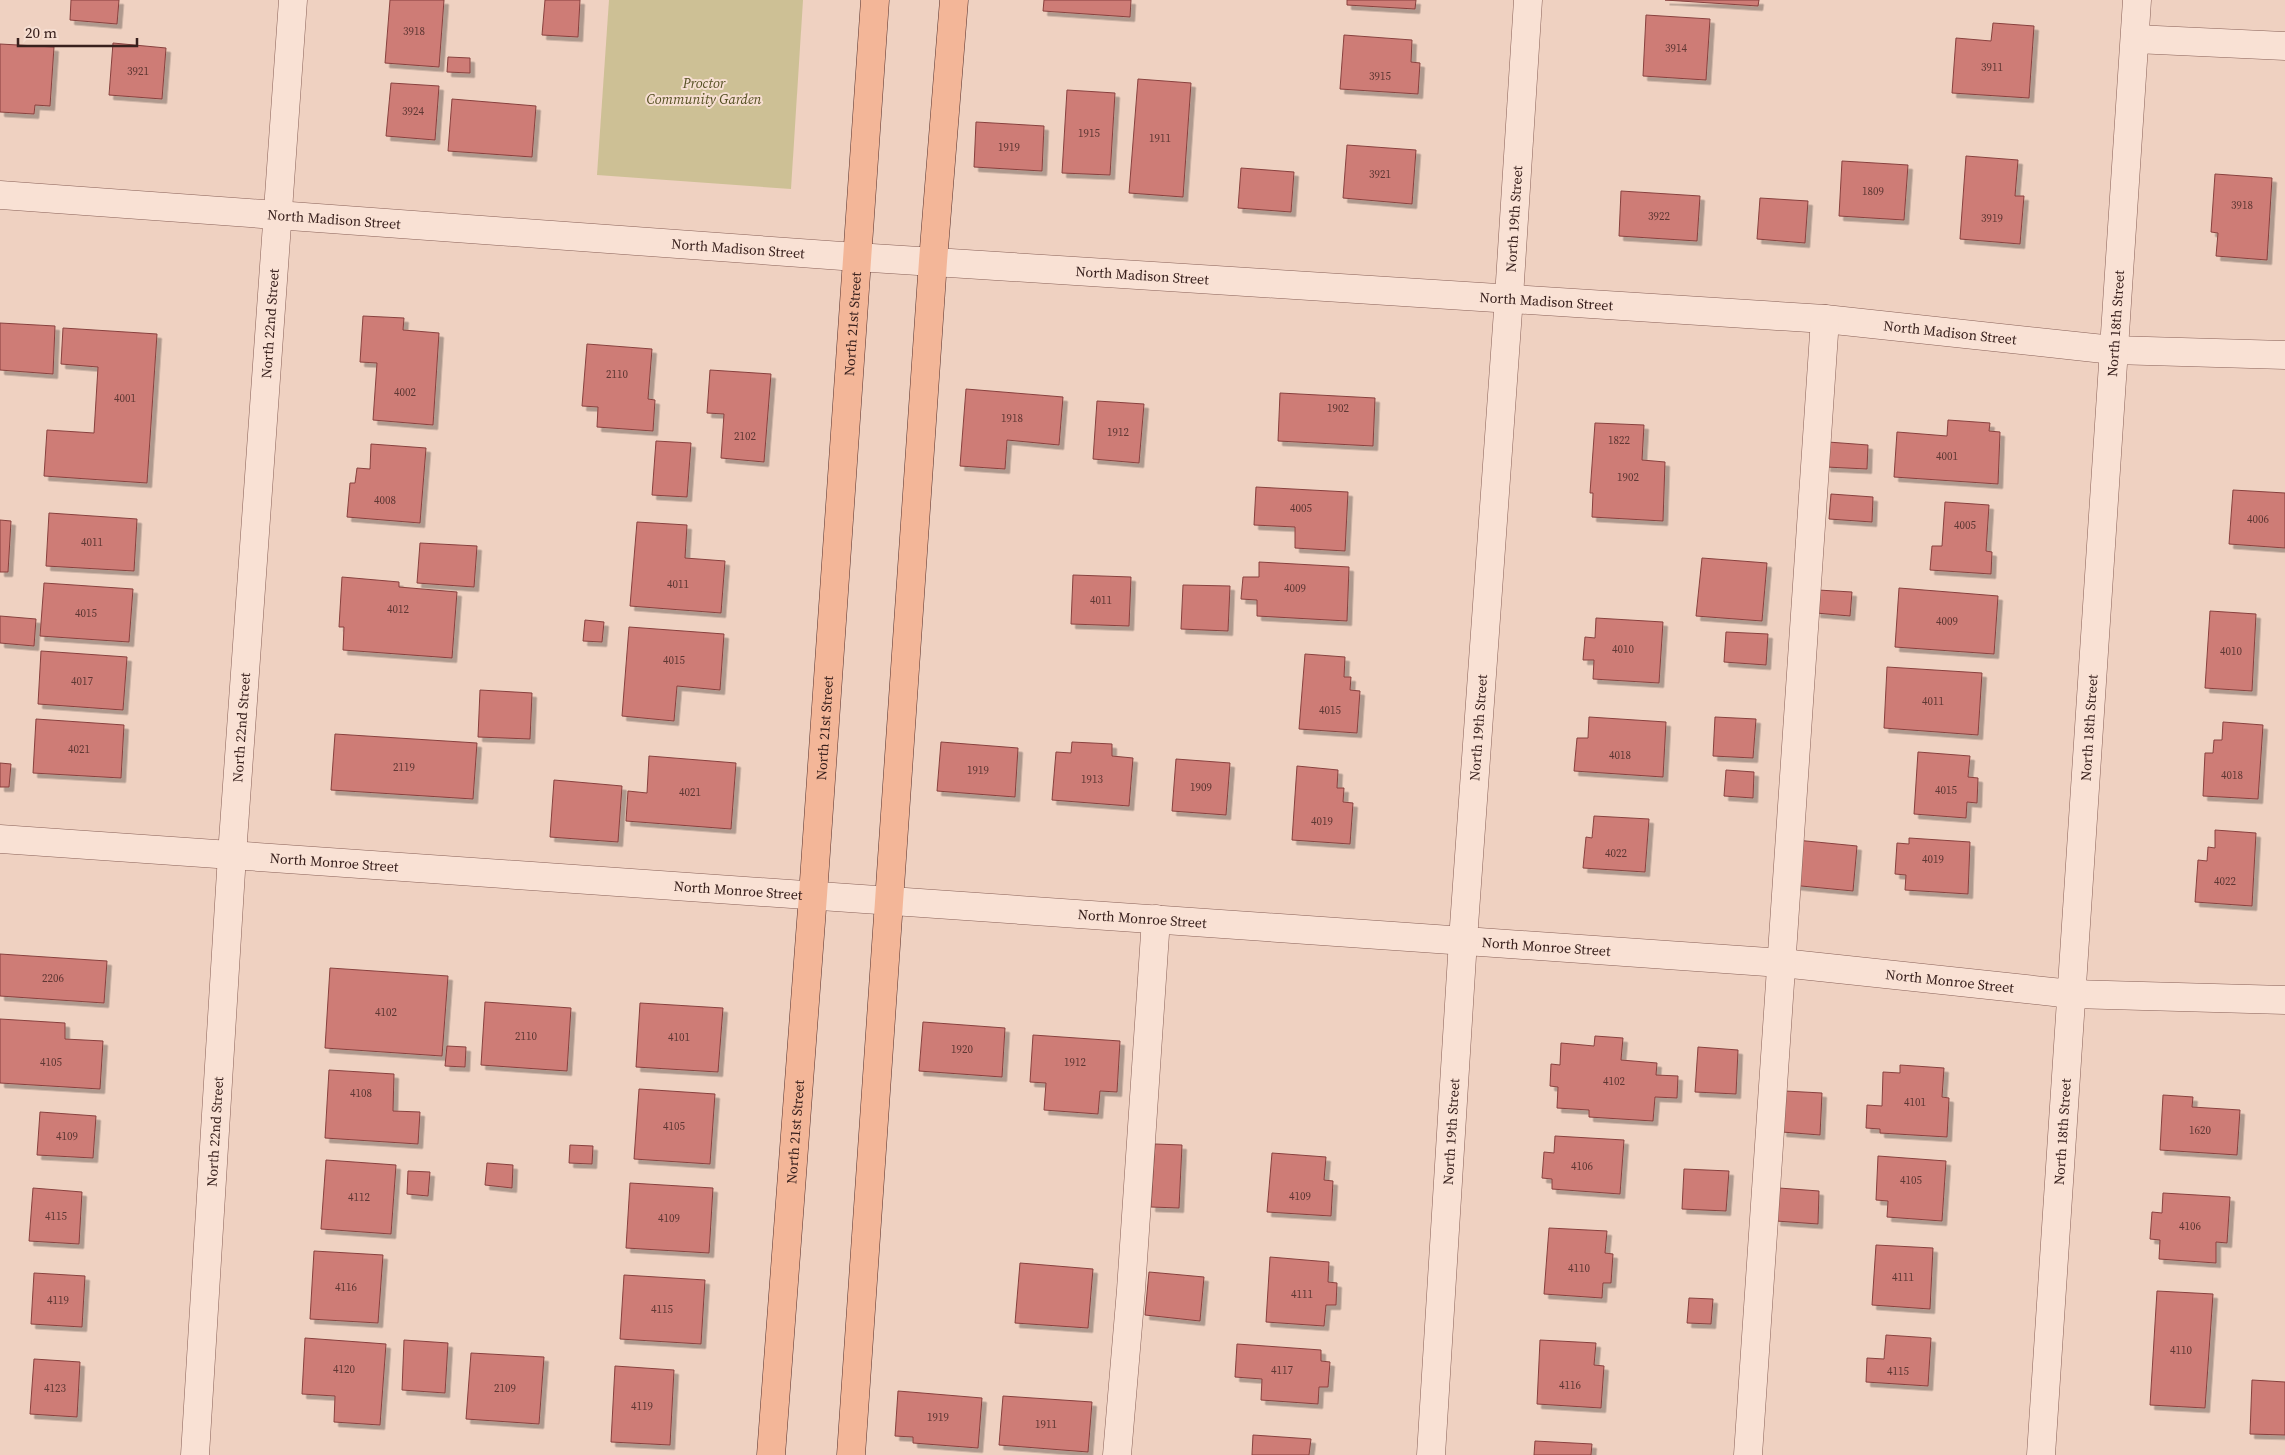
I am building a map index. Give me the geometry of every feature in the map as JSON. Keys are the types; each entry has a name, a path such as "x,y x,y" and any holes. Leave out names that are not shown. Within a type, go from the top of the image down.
{"main road":[{"name":"North 21st Street","path":"771,1455 814,895 856,256 875,0"},
{"path":"851,1455 933,261 954,0"}],"street":[{"name":"North 22nd Street","path":"195,1455 232,855 293,0"},
{"name":"North 19th Street","path":"1431,1455 1463,940 1509,297 1528,0"},
{"name":"North 18th Street","path":"2041,1455 2113,350 2138,0"},
{"path":"2135,39 2285,46"},
{"name":"North Madison Street","path":"0,195 856,256 1825,319 2113,350 2285,355"},
{"path":"1748,1455 1825,319"},
{"name":"North Monroe Street","path":"0,839 1782,963 2072,994 2285,1000"},
{"path":"1117,1455 1131,1290 1156,918"}],"green space":[{"name":"Proctor Community Garden","path":"609,0 803,0 791,189 597,175"}],"building":[{"path":"71,0 119,0 117,24 70,20"},
{"path":"390,0 444,0 439,67 385,63"},
{"path":"545,0 580,0 578,37 542,35"},
{"path":"1044,0 1131,0 1130,17 1043,11"},
{"path":"1347,0 1416,0 1415,9 1347,5"},
{"path":"1665,0 1759,0 1758,6"},
{"path":"1646,15 1710,19 1706,80 1643,76"},
{"path":"1993,23 2034,26 2029,98 1952,93 1956,38 1991,41"},
{"path":"1344,35 1412,40 1411,62 1420,63 1418,94 1340,89"},
{"path":"113,43 166,48 162,99 109,95"},
{"path":"0,44 54,47 50,106 35,105 34,114 0,112"},
{"path":"448,57 470,58 470,73 447,72"},
{"path":"1138,79 1191,83 1183,197 1129,193"},
{"path":"391,83 439,86 435,140 386,136"},
{"path":"1067,90 1115,93 1110,175 1062,173"},
{"path":"452,99 536,106 532,157 448,151"},
{"path":"976,122 1044,126 1042,171 974,167"},
{"path":"1347,145 1416,150 1412,204 1343,198"},
{"path":"1966,156 2018,160 2015,196 2024,196 2020,244 1960,239"},
{"path":"1842,161 1908,165 1904,220 1839,216"},
{"path":"1241,168 1294,172 1291,212 1238,208"},
{"path":"2215,174 2272,178 2267,260 2216,256 2218,233 2211,232"},
{"path":"1621,191 1700,196 1697,241 1619,236"},
{"path":"1760,198 1808,201 1805,243 1757,239"},
{"path":"363,316 404,318 403,330 439,333 433,425 373,420 377,363 360,362"},
{"path":"0,323 55,326 53,374 0,370"},
{"path":"63,328 157,334 147,483 44,476 47,430 94,433 98,367 61,364"},
{"path":"587,344 652,349 648,399 655,400 653,431 597,427 598,407 582,406"},
{"path":"710,370 771,374 764,462 721,458 724,414 707,413"},
{"path":"966,389 1063,397 1059,445 1007,440 1005,469 960,466"},
{"path":"1280,393 1375,398 1373,446 1278,441"},
{"path":"1097,401 1144,404 1139,463 1093,459"},
{"path":"1948,420 1990,423 1989,431 2000,432 1998,484 1894,477 1897,432 1947,436"},
{"path":"1595,423 1644,425 1642,460 1665,462 1663,521 1592,517 1593,493 1590,493"},
{"path":"656,441 691,443 687,497 652,495"},
{"path":"1828,442 1868,445 1867,469 1826,467"},
{"path":"371,444 426,448 420,523 347,517 350,483 355,483 357,468 370,469"},
{"path":"1256,487 1348,492 1345,551 1295,548 1295,527 1254,525"},
{"path":"2233,490 2285,493 2285,548 2229,544"},
{"path":"1831,494 1873,497 1872,522 1829,519"},
{"path":"1945,502 1989,505 1986,551 1992,552 1991,574 1930,570 1932,546 1942,546"},
{"path":"49,513 137,519 134,571 46,566"},
{"path":"0,520 11,521 8,572 0,572"},
{"path":"637,522 687,525 685,558 725,561 721,613 630,606"},
{"path":"420,543 477,546 474,587 417,583"},
{"path":"1702,558 1767,563 1762,621 1696,616"},
{"path":"1259,562 1349,567 1347,621 1257,616 1257,600 1241,599 1243,577 1259,577"},
{"path":"1073,575 1131,577 1129,626 1071,624"},
{"path":"342,577 399,582 399,587 457,592 452,658 343,650 344,627 339,627"},
{"path":"44,583 133,589 129,642 40,636"},
{"path":"1183,585 1230,586 1228,631 1181,629"},
{"path":"1899,588 1998,596 1994,654 1895,647"},
{"path":"1818,590 1852,592 1850,616 1816,613"},
{"path":"2210,611 2256,614 2252,691 2205,688"},
{"path":"0,616 36,619 34,646 0,643"},
{"path":"1596,618 1663,622 1659,683 1593,679 1594,660 1583,660 1585,637 1595,638"},
{"path":"585,620 604,622 602,642 583,641"},
{"path":"629,627 724,634 720,690 677,686 674,721 622,716"},
{"path":"1726,632 1768,634 1766,665 1724,662"},
{"path":"41,651 127,657 123,710 38,704"},
{"path":"1305,654 1345,657 1344,677 1351,677 1350,690 1360,691 1357,733 1299,729"},
{"path":"1887,667 1982,673 1978,735 1884,728"},
{"path":"480,690 532,693 530,739 478,737"},
{"path":"1589,717 1666,722 1663,777 1574,771 1577,738 1588,738"},
{"path":"1715,717 1756,719 1753,758 1713,756"},
{"path":"36,719 124,725 121,778 33,773"},
{"path":"2223,722 2263,725 2258,799 2203,796 2205,753 2213,753 2214,740 2222,740"},
{"path":"335,734 477,743 473,799 331,790"},
{"path":"941,742 1018,748 1015,797 937,791"},
{"path":"1072,742 1112,744 1112,756 1133,758 1129,806 1052,800 1056,752 1071,753"},
{"path":"1918,752 1970,756 1968,777 1978,778 1977,803 1967,802 1966,818 1914,814"},
{"path":"649,756 736,763 731,829 626,821 628,791 647,793"},
{"path":"1176,759 1230,763 1226,815 1172,811"},
{"path":"0,763 11,764 9,787 0,787"},
{"path":"1297,766 1338,770 1337,788 1344,788 1343,802 1353,803 1350,844 1292,840"},
{"path":"1726,770 1754,772 1753,798 1724,796"},
{"path":"554,780 622,786 618,842 550,837"},
{"path":"1594,816 1649,819 1645,872 1583,868 1586,837 1592,838"},
{"path":"2215,830 2256,833 2252,906 2195,902 2198,860 2207,861 2208,847 2215,848"},
{"path":"1909,838 1970,842 1968,894 1905,890 1906,875 1895,874 1897,843 1909,844"},
{"path":"1796,840 1857,846 1853,891 1791,885"},
{"path":"0,954 107,961 104,1003 0,996"},
{"path":"330,968 448,976 442,1056 325,1048"},
{"path":"485,1002 571,1008 567,1071 481,1065"},
{"path":"640,1003 723,1008 718,1072 636,1067"},
{"path":"0,1019 65,1023 65,1039 103,1041 100,1089 0,1083"},
{"path":"923,1022 1005,1028 1002,1077 919,1071"},
{"path":"1033,1035 1120,1041 1117,1092 1100,1091 1098,1114 1044,1110 1046,1083 1030,1082"},
{"path":"1595,1036 1623,1038 1621,1060 1657,1063 1656,1075 1678,1076 1677,1098 1655,1097 1653,1121 1589,1117 1589,1110 1557,1108 1558,1087 1550,1086 1551,1064 1560,1065 1561,1043 1594,1046"},
{"path":"447,1046 466,1047 465,1067 445,1066"},
{"path":"1698,1047 1738,1050 1736,1094 1695,1092"},
{"path":"1900,1065 1944,1068 1942,1097 1949,1098 1947,1137 1880,1133 1880,1129 1866,1128 1867,1105 1882,1106 1883,1072 1900,1073"},
{"path":"329,1070 394,1074 393,1111 420,1112 418,1144 325,1138"},
{"path":"639,1089 715,1094 710,1164 634,1159"},
{"path":"1785,1091 1822,1093 1820,1135 1782,1132"},
{"path":"2163,1095 2193,1097 2192,1107 2240,1110 2237,1155 2160,1150"},
{"path":"40,1112 96,1116 93,1158 37,1155"},
{"path":"1555,1136 1624,1140 1620,1194 1552,1189 1552,1179 1542,1178 1544,1152 1554,1153"},
{"path":"1155,1144 1182,1145 1179,1208 1151,1207"},
{"path":"570,1145 593,1146 592,1164 569,1163"},
{"path":"1272,1153 1326,1157 1324,1180 1333,1181 1331,1216 1267,1212"},
{"path":"1878,1156 1946,1161 1942,1221 1887,1217 1888,1201 1876,1200"},
{"path":"326,1160 396,1165 391,1234 321,1229"},
{"path":"487,1163 513,1165 512,1188 485,1185"},
{"path":"1684,1169 1729,1171 1726,1211 1682,1209"},
{"path":"408,1171 430,1172 428,1196 407,1194"},
{"path":"630,1183 713,1188 709,1253 626,1248"},
{"path":"33,1188 82,1192 79,1244 29,1241"},
{"path":"1779,1188 1819,1191 1818,1224 1776,1221"},
{"path":"2163,1193 2230,1197 2227,1243 2216,1242 2216,1263 2159,1259 2160,1240 2150,1239 2152,1212 2162,1213"},
{"path":"1549,1228 1607,1231 1605,1253 1613,1254 1611,1283 1603,1283 1602,1298 1544,1294"},
{"path":"1876,1245 1933,1248 1930,1309 1872,1305"},
{"path":"314,1251 383,1255 378,1323 310,1319"},
{"path":"1270,1257 1329,1262 1328,1282 1337,1283 1336,1305 1326,1305 1324,1326 1266,1322"},
{"path":"1020,1263 1093,1269 1088,1328 1015,1323"},
{"path":"1149,1272 1204,1277 1200,1321 1145,1315"},
{"path":"34,1273 85,1276 82,1327 31,1324"},
{"path":"624,1275 705,1280 701,1344 620,1339"},
{"path":"2157,1291 2213,1294 2205,1408 2150,1405"},
{"path":"1689,1298 1713,1299 1711,1324 1687,1323"},
{"path":"1886,1335 1931,1338 1928,1386 1866,1382 1867,1358 1884,1359"},
{"path":"305,1338 386,1344 380,1425 334,1422 335,1396 302,1394"},
{"path":"404,1340 448,1343 445,1393 402,1390"},
{"path":"1540,1340 1596,1343 1594,1365 1604,1366 1601,1408 1537,1404"},
{"path":"1237,1344 1321,1350 1321,1361 1330,1362 1328,1387 1319,1387 1318,1404 1261,1400 1262,1379 1235,1377"},
{"path":"471,1353 544,1357 539,1424 466,1419"},
{"path":"34,1359 80,1362 77,1417 30,1414"},
{"path":"615,1366 674,1370 670,1445 611,1442"},
{"path":"2252,1380 2285,1382 2285,1435 2250,1434"},
{"path":"898,1391 982,1398 978,1448 913,1443 913,1437 895,1436"},
{"path":"1003,1396 1092,1402 1088,1452 999,1445"},
{"path":"1253,1435 1311,1439 1309,1455 1252,1455"},
{"path":"1535,1441 1592,1444 1591,1455 1534,1455"}]}
